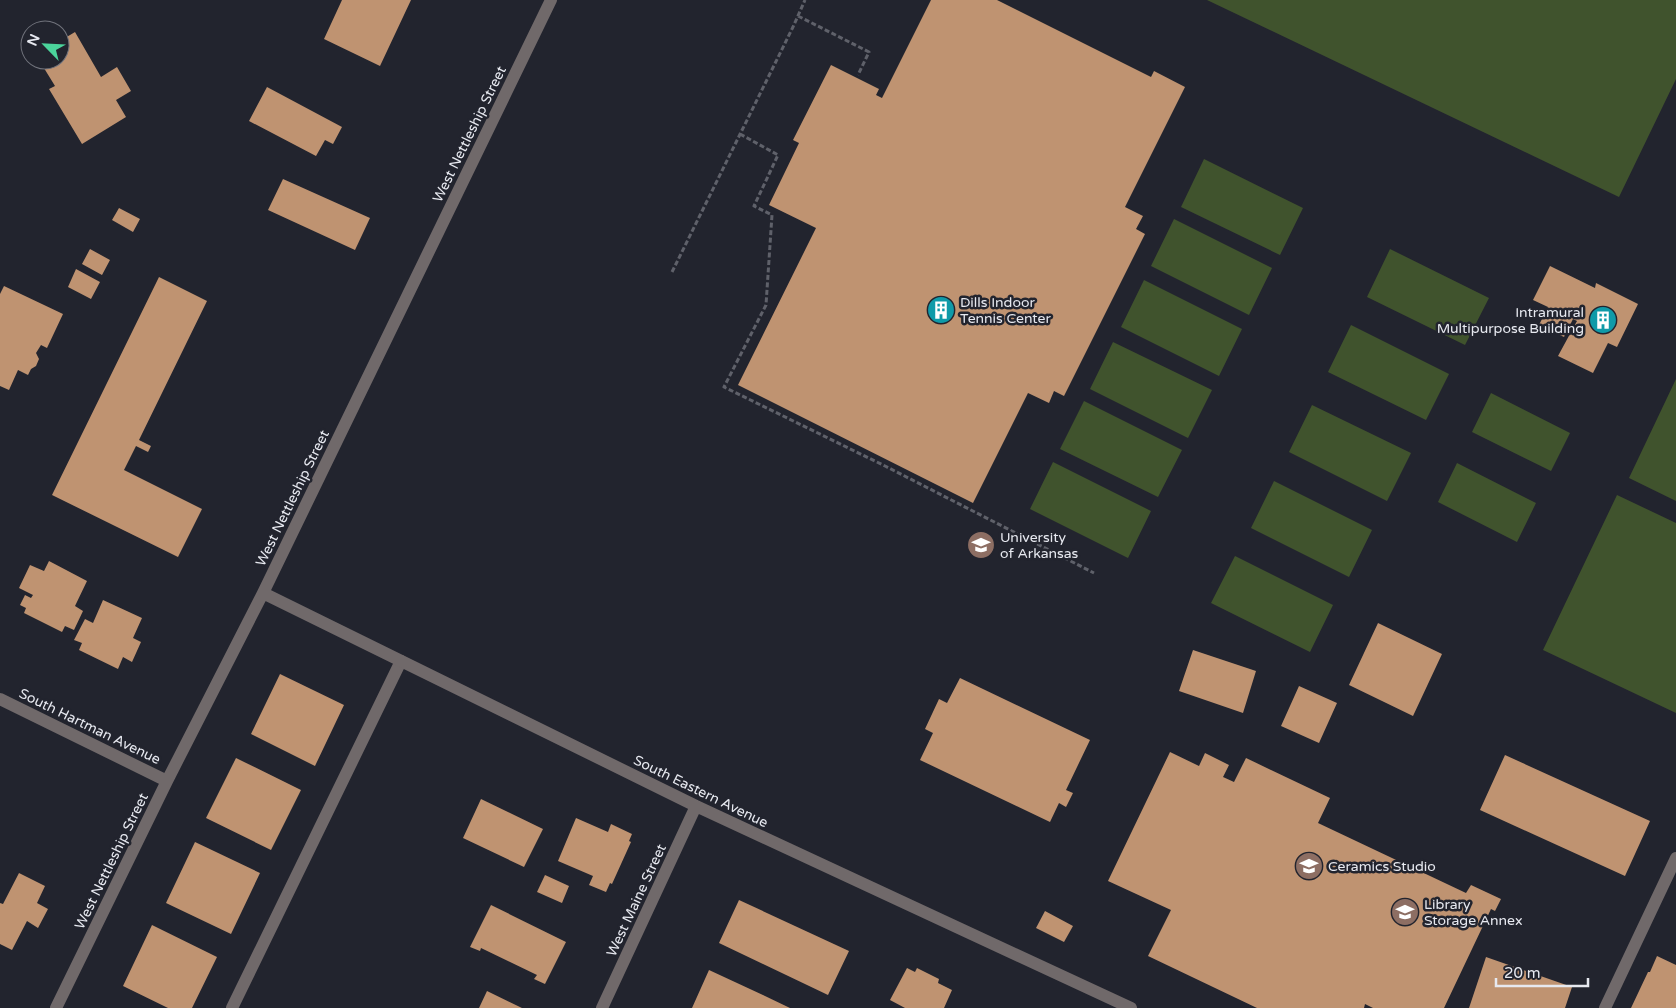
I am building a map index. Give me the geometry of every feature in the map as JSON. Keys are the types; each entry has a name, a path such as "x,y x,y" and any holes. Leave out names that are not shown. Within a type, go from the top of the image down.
{"street":[{"name":"West Nettleship Street","path":"56,1008 168,780 263,593 551,0"},
{"name":"South Eastern Avenue","path":"263,593 696,806 1131,1008"},
{"path":"232,1008 401,661"},
{"name":"South Hartman Avenue","path":"0,699 168,780"},
{"name":"West Maine Street","path":"602,1008 696,806"},
{"path":"1605,1008 1676,858"}],"path":[{"path":"672,272 805,0"},
{"path":"798,16 869,52 858,74"},
{"path":"740,134 778,154 754,206 772,215 766,305 724,386 1094,573"}],"green space":[{"path":"1207,0 1676,0 1676,79 1619,197"},
{"path":"1204,159 1303,208 1280,255 1181,207"},
{"path":"1174,219 1272,268 1249,315 1151,266"},
{"path":"1390,249 1489,298 1465,345 1367,297"},
{"path":"1144,280 1242,329 1219,376 1121,327"},
{"path":"1351,325 1449,374 1426,420 1328,372"},
{"path":"1113,342 1212,390 1188,438 1090,389"},
{"path":"1676,379 1676,501 1629,478"},
{"path":"1491,393 1570,433 1551,471 1472,432"},
{"path":"1084,401 1182,450 1158,497 1060,449"},
{"path":"1312,405 1411,453 1387,501 1289,452"},
{"path":"1053,462 1151,511 1128,558 1030,509"},
{"path":"1457,463 1536,503 1517,542 1438,502"},
{"path":"1274,481 1372,530 1349,577 1251,528"},
{"path":"1617,495 1676,523 1676,713 1543,650"},
{"path":"1235,556 1333,605 1310,652 1211,603"}],"building":[{"path":"342,0 411,0 380,66 324,39"},
{"name":"Dills Indoor Tennis Center","path":"931,0 997,0 1151,77 1154,71 1185,87 1125,207 1143,216 1136,229 1145,234 1064,396 1054,391 1049,403 1028,393 973,503 738,385 816,228 769,205 799,143 793,140 831,65 879,89 876,95 882,98"},
{"path":"75,32 101,77 117,67 131,91 116,100 126,117 82,144 49,89 55,86 45,70 70,70 70,35"},
{"path":"267,87 342,127 333,144 325,140 316,156 249,121"},
{"path":"283,179 370,218 355,250 268,210"},
{"path":"119,208 140,219 133,232 112,220"},
{"path":"90,249 110,260 102,275 82,264"},
{"name":"Intramural Multipurpose Building","path":"1550,266 1595,288 1596,283 1638,304 1617,347 1608,343 1593,373 1558,356 1577,321 1573,319 1564,337 1539,325 1548,307 1533,300"},
{"path":"76,269 100,282 91,299 68,287"},
{"path":"159,277 207,301 139,440 151,446 148,452 136,446 124,470 202,509 178,557 52,495"},
{"path":"4,286 63,314 47,348 41,345 36,353 39,359 36,366 31,369 28,375 18,370 9,390 0,386 0,294"},
{"path":"49,561 87,581 75,606 83,611 74,630 65,626 62,632 24,613 26,608 20,605 25,595 31,598 33,595 19,588 30,565 44,571"},
{"path":"103,600 142,618 133,638 141,642 132,662 123,657 118,669 79,650 82,643 74,640 85,619 93,623"},
{"path":"1378,623 1442,654 1413,716 1349,685"},
{"path":"1193,650 1256,671 1243,713 1179,691"},
{"path":"280,674 344,705 315,766 251,734"},
{"path":"960,678 1090,740 1066,790 1073,793 1066,807 1059,803 1050,822 920,760 933,733 925,729 939,699 947,703"},
{"path":"1299,686 1337,703 1319,743 1281,726"},
{"path":"1170,752 1199,766 1205,753 1229,765 1223,777 1234,782 1246,758 1330,798 1318,823 1466,893 1471,885 1501,899 1495,911 1491,909 1444,1008 1373,1008 1365,1004 1364,1008 1257,1008 1148,956 1171,910 1108,881"},
{"path":"1505,755 1650,821 1625,876 1480,810"},
{"path":"236,758 301,790 271,850 206,818"},
{"path":"481,799 543,829 524,867 463,838"},
{"path":"576,818 608,832 611,824 632,834 629,841 631,842 612,884 610,883 606,892 589,885 593,876 558,861"},
{"path":"195,842 260,873 231,934 166,903"},
{"path":"19,873 45,886 37,903 48,909 38,928 27,921 12,950 0,944 0,903 3,904"},
{"path":"545,875 569,886 562,903 537,892"},
{"path":"739,900 849,951 828,995 719,943"},
{"path":"491,905 566,942 545,984 534,979 537,975 481,948 480,951 470,947"},
{"path":"1045,911 1073,926 1064,942 1036,928"},
{"path":"152,925 217,957 192,1008 168,1008 123,986"},
{"path":"1657,956 1676,965 1676,1008 1631,1008 1648,972 1650,972"},
{"path":"1486,957 1572,987 1565,1008 1469,1008"},
{"path":"907,968 915,972 917,968 939,979 938,983 952,990 944,1008 905,1008 890,1000"},
{"path":"709,970 765,996 790,1008 692,1008"},
{"path":"487,991 522,1008 479,1008"}],"place":[{"name":"Dills Indoor Tennis Center","path":"941,310"},
{"name":"Intramural Multipurpose Building","path":"1603,320"},
{"name":"University of Arkansas","path":"981,545"},
{"name":"Ceramics Studio","path":"1309,866"},
{"name":"Library Storage Annex","path":"1405,912"}]}
